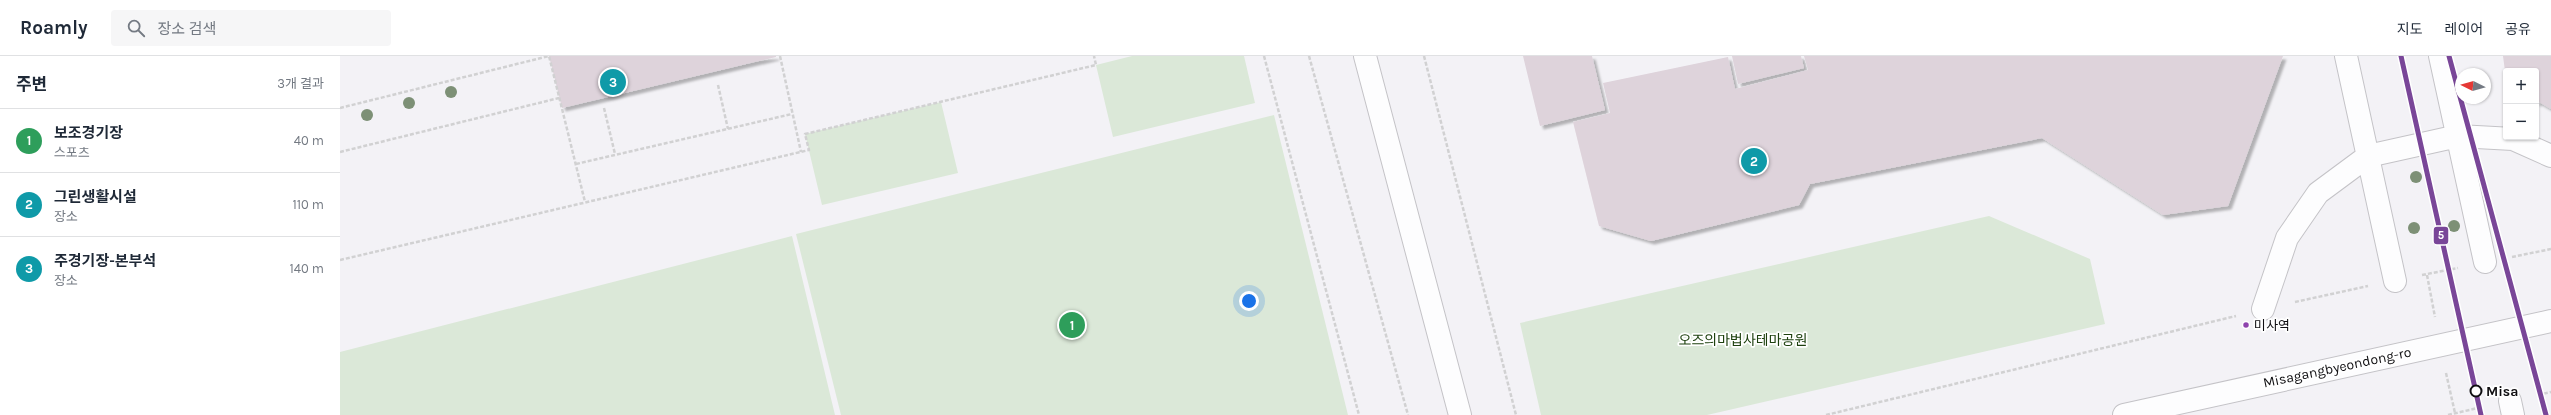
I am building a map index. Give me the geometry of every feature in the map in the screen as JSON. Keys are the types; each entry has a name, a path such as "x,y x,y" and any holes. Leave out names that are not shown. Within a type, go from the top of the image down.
{"street":[{"path":"1365,56 1460,415"},
{"path":"2346,56 2395,280"},
{"path":"2440,56 2485,262"},
{"path":"2263,309 2287,238 2318,193 2368,156 2458,136 2513,139 2551,156"},
{"name":"Misagangbyeondong-ro","path":"2124,415 2551,321"}],"path":[{"path":"340,108 549,56 585,202"},
{"path":"780,56 801,152"},
{"path":"340,260 809,150 805,134 1096,65 1094,56"},
{"path":"1264,56 1359,415"},
{"path":"1309,56 1408,415"},
{"path":"1424,56 1516,415"},
{"path":"718,85 728,129"},
{"path":"340,152 559,98"},
{"path":"604,108 615,154"},
{"path":"576,164 792,114"},
{"path":"1826,415 2263,309 2395,280 2551,249"}],"green space":[{"path":"1132,56 1244,56 1255,103 1113,137 1096,65"},
{"path":"941,102 958,173 822,205 805,134"},
{"path":"1274,115 1348,415 841,415 796,234"},
{"name":"오즈의마법사테마공원","path":"1989,216 2090,259 2105,324 1707,415 1541,415 1520,323"},
{"path":"792,236 835,415 340,415 340,352"}],"building":[{"path":"549,56 776,56 776,57 562,108"},
{"path":"1523,56 1592,56 1605,110 1540,126"},
{"path":"1732,56 1801,56 1804,68 1738,84"},
{"path":"1804,56 2283,56 2228,206 2163,215 2042,138 1810,184 1799,205 1651,241 1599,226 1573,122 1610,113 1603,83 1728,57 1735,89 1808,70"},
{"path":"2503,56 2551,56 2551,109 2539,102 2539,68 2505,68"}],"transit line":[{"name":"5","path":"2401,56 2481,415"},
{"name":"5","path":"2449,56 2546,415"}],"place":[{"name":"주경기장-본부석","path":"613,82"},
{"name":"그린생활시설","path":"1754,161"},
{"name":"보조경기장","path":"1072,325"},
{"name":"미사역","path":"2246,325"},
{"name":"Misa","path":"2476,391"}]}
